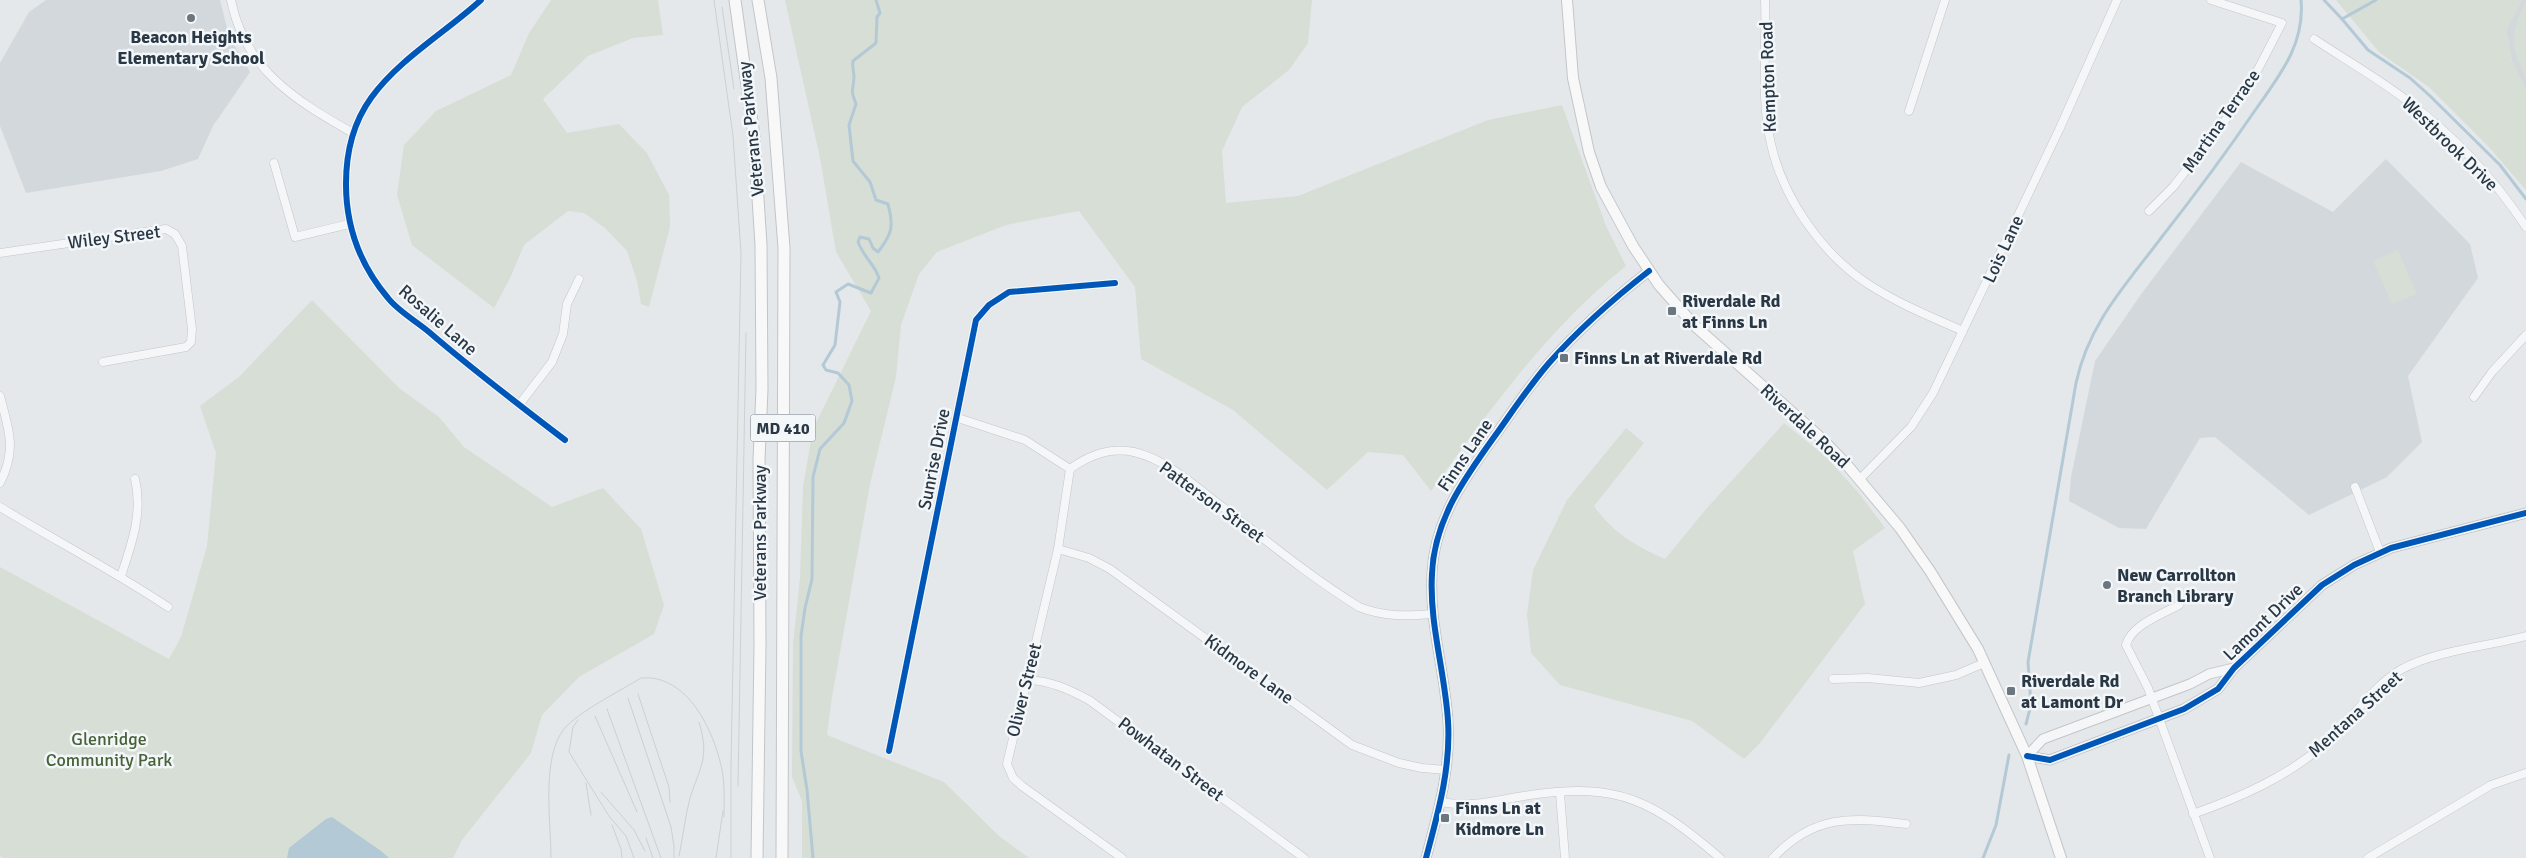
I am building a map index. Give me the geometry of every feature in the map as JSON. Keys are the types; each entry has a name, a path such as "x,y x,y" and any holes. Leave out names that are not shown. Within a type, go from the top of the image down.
{"main road":[{"name":"Veterans Parkway","path":"735,0 754,136 761,245 762,389 759,460 760,645 757,858"},
{"name":"Veterans Parkway","path":"758,0 772,78 784,248 782,858"},
{"name":"Riverdale Road","path":"1567,0 1574,85 1589,152 1601,187 1649,271 1694,326 1821,438 1860,479 1900,528 1967,629 1984,663 2027,756 2061,858"}],"street":[{"path":"231,0 248,47 273,81 313,110 353,133"},
{"name":"Rosalie Lane","path":"481,0 457,23 392,73 371,98 353,133 346,164 346,208 349,224 368,269 388,300 565,440"},
{"name":"Kempton Road","path":"1765,0 1766,90 1771,143 1794,203 1812,230 1854,274 1893,298 1963,331"},
{"path":"1909,111 1946,0"},
{"name":"Lois Lane","path":"1860,479 1892,448 1917,419 1933,393 2077,91 2117,0"},
{"name":"Martina Terrace","path":"2150,211 2173,187 2230,114 2253,79 2282,23 2211,0"},
{"name":"Westbrook Drive","path":"2314,39 2379,81 2432,122 2481,168 2513,206 2526,227"},
{"path":"274,163 295,237 349,224"},
{"name":"Wiley Street","path":"0,253 166,229 175,234 182,246 192,329 191,342 186,347 103,362"},
{"name":"Finns Lane","path":"1426,858 1446,770 1448,719 1433,614 1432,575 1435,548 1443,520 1454,497 1492,440 1550,362 1587,324 1649,271"},
{"path":"519,404 552,362 563,334 567,304 579,278"},
{"name":"Sunrise Drive","path":"888,752 958,418 974,326 989,305 1002,295 1016,290 1116,282"},
{"path":"2474,397 2503,358 2526,335"},
{"path":"0,396 11,451 10,460 0,483"},
{"path":"958,418 1025,440 1070,469"},
{"name":"Patterson Street","path":"1070,469 1090,456 1109,452 1132,452 1143,455 1180,475 1359,607 1384,615 1433,614"},
{"name":"Oliver Street","path":"1070,469 1058,549 1028,680 1007,757 1009,770 1030,793 1122,858"},
{"path":"121,576 138,514 139,499 135,478"},
{"path":"2355,487 2380,552"},
{"path":"0,507 98,565 121,576 168,606"},
{"name":"Lamont Drive","path":"2027,756 2050,760 2159,719 2203,700 2218,689 2234,668 2322,585 2338,574 2380,552 2526,513"},
{"name":"Kidmore Lane","path":"1058,549 1089,558 1110,569 1352,745 1378,757 1399,763 1422,768 1446,770"},
{"path":"2179,605 2136,630 2127,641 2127,650 2151,698 2210,858"},
{"name":"Mentana Street","path":"2193,814 2262,787 2308,757 2344,724 2367,699 2402,670 2434,657 2526,636"},
{"path":"1833,679 1868,678 1919,683 1956,675 1984,663"},
{"name":"Lamont Drive","path":"2027,756 2043,739 2209,674 2234,668"},
{"name":"Powhatan Street","path":"1028,680 1045,681 1060,685 1089,700 1304,858"},
{"path":"2368,858 2491,785 2526,773"},
{"path":"1440,802 1478,805 1529,796 1581,791 1611,794 1650,806 1687,831 1720,858"},
{"path":"1560,793 1566,858"},
{"path":"1773,858 1801,834 1828,822 1861,818 1906,824"}],"shaded area":[{"path":"46,0 220,0 229,36 250,72 213,126 198,159 161,171 26,193 0,126 0,63 29,12"},
{"path":"2522,0 2526,0 2526,90 2512,62 2506,30"},
{"path":"2386,159 2470,244 2478,278 2408,376 2422,442 2387,477 2309,515 2215,437 2200,438 2146,529 2119,528 2069,501 2071,477 2095,361 2142,293 2241,162 2333,212"}],"green space":[{"path":"551,0 658,0 663,35 633,38 588,56 543,99 567,133 619,124 647,153 669,195 670,227 649,307 641,304 637,281 627,251 605,228 584,213 568,211 524,245 511,276 494,308 412,245 397,195 404,145 436,111 511,75 529,33"},
{"path":"785,0 1312,0 1308,43 1289,70 1242,107 1222,151 1226,203 1298,196 1488,120 1562,105 1606,226 1626,266 1598,290 1545,343 1498,401 1431,491 1403,455 1368,452 1327,490 1233,410 1141,359 1135,287 1079,211 1006,225 937,252 919,274 901,325 896,377 870,484 827,735 944,782 999,836 1029,858 802,858 802,801 792,777 793,644 800,578 803,487 813,429 871,311 836,252 820,158"},
{"path":"2336,0 2522,0 2506,30 2512,62 2526,90 2526,190 2489,147 2429,87 2380,53"},
{"path":"2526,1 2526,78 2517,57 2514,40 2517,22"},
{"path":"2398,250 2417,294 2392,304 2373,261"},
{"name":"Glenridge Community Park","path":"312,300 399,388 439,417 464,447 552,507 603,488 641,529 664,605 654,634 579,677 542,715 531,753 462,840 453,858 3,858 0,856 0,567 169,659 181,637 207,546 216,453 200,406 240,376"},
{"path":"1784,423 1825,456 1858,492 1885,528 1853,551 1865,604 1760,743 1744,759 1692,721 1560,685 1531,653 1527,614 1533,570 1567,500 1626,428 1644,443 1594,506 1609,524 1626,538 1665,559 1707,508"}],"water":[{"path":"332,817 389,858 287,858 289,848 326,819"}],"waterway":[{"path":"813,858 807,790 801,751 801,636 812,579 813,477 820,449 844,423 852,401 849,385 838,373 826,370 823,365 835,345 840,302 836,292 848,284 871,293 879,278 860,248 858,242 860,237 869,239 873,248 878,252 891,230 888,204 876,200 870,182 853,161 849,125 856,104 852,93 853,61 876,43 877,17 880,13 876,0"},
{"path":"2026,724 2031,705 2028,662 2076,383 2082,362 2099,323 2110,306 2210,174 2282,71 2295,45 2299,31 2301,0"},
{"path":"2324,0 2342,19 2376,0"},
{"path":"2342,19 2368,50 2410,78 2429,95 2500,165 2526,199"},
{"path":"1983,858 1996,825 2009,755"}],"tram line":[{"path":"714,0 733,136 741,253 731,764 731,858"},
{"path":"722,7 734,89"},
{"path":"738,786 746,333"},
{"path":"551,858 549,791 552,756 557,741 570,722 641,678 658,679 672,685 685,695 705,723 713,739 722,770 724,817"},
{"path":"638,694 669,787 670,802"},
{"path":"628,698 671,827 674,858"},
{"path":"607,709 661,858"},
{"path":"595,716 637,812"},
{"path":"578,720 573,727 569,752 609,816 626,836 634,858"},
{"path":"679,856 688,805 704,754 699,722"},
{"path":"586,783 591,815"},
{"path":"601,792 634,830 645,851"},
{"path":"716,858 723,811"},
{"path":"612,825 621,849 622,858"},
{"path":"646,838 653,858"}],"cycle path":[{"path":"481,0 409,58 382,84 371,98 359,118 349,150 346,184 349,215 356,244 362,259 392,303 479,374 565,440"},
{"path":"1426,858 1443,790 1448,756 1448,721 1435,629 1432,592 1434,554 1445,517 1474,465 1542,371 1584,326 1649,271"},
{"path":"889,751 976,320 989,305 1009,292 1115,283"},
{"path":"2027,756 2050,760 2184,709 2218,689 2234,668 2322,585 2354,565 2391,548 2526,513"}],"place":[{"name":"Beacon Heights Elementary School","path":"191,18"},
{"name":"Riverdale Rd at Finns Ln","path":"1672,311"},
{"name":"Finns Ln at Riverdale Rd","path":"1564,358"},
{"name":"New Carrollton Branch Library","path":"2107,585"},
{"name":"Riverdale Rd at Lamont Dr","path":"2011,691"},
{"name":"Finns Ln at Kidmore Ln","path":"1445,818"}]}
